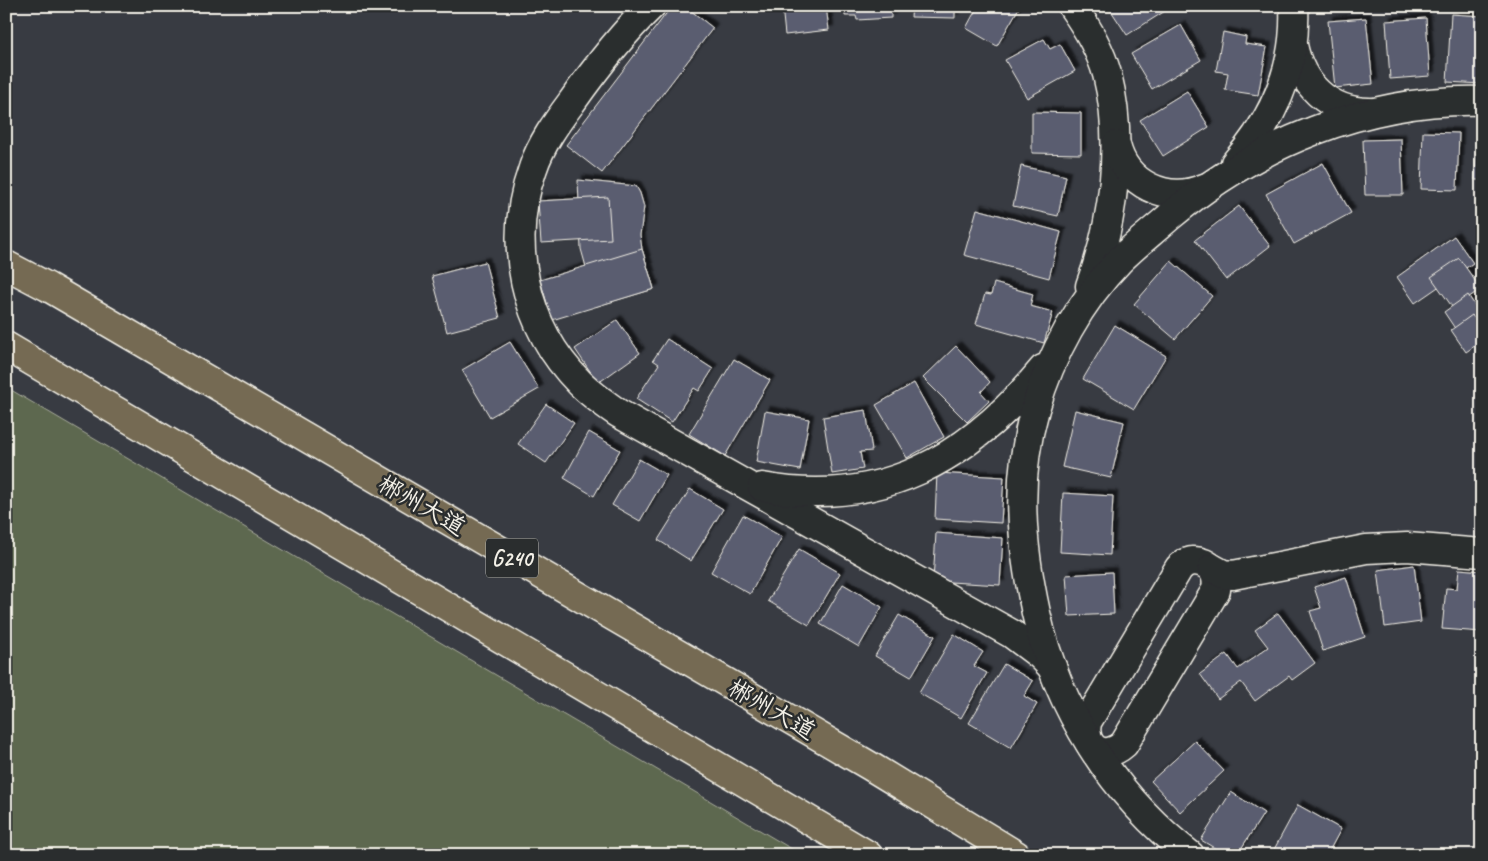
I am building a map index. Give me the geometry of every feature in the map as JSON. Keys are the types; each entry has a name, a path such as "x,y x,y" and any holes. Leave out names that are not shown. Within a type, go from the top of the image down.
{"highway":[{"name":"郴州大道","path":"6,265 57,292 870,766 1016,855"},
{"path":"6,346 868,855"}],"lane":[{"path":"651,6 586,82 544,143 533,168 525,194 520,248 523,275 529,300 549,344 580,383 618,413 998,626 1026,643 1052,668"},
{"path":"824,528 819,522 817,506 825,496 837,492 874,486 919,472 974,438 999,417 1043,370 1077,315 1103,247 1113,191 1115,159 1112,99 1106,73 1097,47 1084,22 1072,6"},
{"path":"1285,143 1279,144 1268,140 1264,128 1278,98 1287,72 1293,45 1294,6"},
{"path":"1293,45 1301,72 1319,94 1339,106 1361,112 1376,112 1431,103 1482,101"},
{"path":"1114,126 1114,140 1117,152 1123,164 1132,175 1142,184 1154,190 1182,194 1209,186 1242,164 1322,126 1327,120 1329,112 1325,99 1312,89 1304,87 1295,88 1278,98"},
{"path":"1314,130 1352,118 1391,109"},
{"path":"1190,855 1132,801 1108,771 1067,704 1052,668 1040,630 1032,592 1025,556 1022,520 1022,483 1034,411 1046,376 1077,314 1118,262 1142,239 1231,167 1250,146 1266,123"},
{"path":"974,438 981,432 990,430 1007,432 1020,443 1025,458"},
{"path":"739,481 787,491 837,492"},
{"path":"1132,801 1124,786 1120,768 1120,756 1124,744 1221,578 1366,549 1407,547 1482,552"},
{"path":"1124,744 1118,749 1103,752 1096,750 1086,737 1087,722 1179,568 1185,563 1199,561 1206,563 1221,578"},
{"path":"998,626 1013,626 1027,616 1033,601 1032,592"},
{"path":"1067,704 1077,712 1082,713 1088,712 1097,706"}],"green space":[{"path":"6,387 802,855 6,855"}],"building":[{"path":"672,6 685,6 713,28 602,173 566,145"},
{"path":"782,6 826,6 829,30 785,35"},
{"path":"845,6 891,6 891,18 857,20 856,16 845,16"},
{"path":"912,6 955,6 955,18 911,17"},
{"path":"978,6 1020,6 997,46 966,28"},
{"path":"1108,6 1173,6 1127,35"},
{"path":"1451,14 1482,16 1482,84 1447,82"},
{"path":"1366,18 1373,84 1335,88 1328,21"},
{"path":"1426,18 1430,76 1390,79 1386,21"},
{"path":"1181,25 1201,60 1152,89 1131,54"},
{"path":"1223,32 1246,37 1245,44 1267,47 1258,95 1225,90 1228,73 1216,71"},
{"path":"1044,39 1050,49 1060,44 1075,71 1027,98 1005,60"},
{"path":"1187,91 1209,127 1163,156 1140,120"},
{"path":"1032,112 1081,113 1081,154 1032,153"},
{"path":"1478,125 1482,125 1482,180 1475,180"},
{"path":"1423,132 1459,133 1457,190 1421,189"},
{"path":"1401,139 1403,195 1365,195 1363,140"},
{"path":"1323,163 1351,213 1294,244 1266,194"},
{"path":"1021,166 1066,176 1058,216 1013,206"},
{"path":"578,180 636,186 644,207 640,235 642,249 654,289 597,306 581,249"},
{"path":"608,197 611,239 541,243 538,201"},
{"path":"1239,206 1270,246 1226,280 1195,240"},
{"path":"977,209 1061,232 1049,278 964,255"},
{"path":"1454,236 1473,263 1415,303 1397,277"},
{"path":"642,249 654,289 552,320 540,280"},
{"path":"1459,258 1481,289 1453,308 1431,277"},
{"path":"1171,261 1212,296 1175,339 1134,304"},
{"path":"485,262 500,318 447,332 432,276"},
{"path":"994,283 1033,294 1030,306 1053,312 1044,343 976,324 985,294 991,295"},
{"path":"1468,295 1480,313 1456,330 1444,312"},
{"path":"1472,315 1482,329 1482,341 1466,352 1451,330"},
{"path":"617,320 640,353 598,383 575,349"},
{"path":"1115,325 1166,356 1134,409 1083,379"},
{"path":"667,339 713,369 699,391 694,388 672,422 636,399 659,364 653,360"},
{"path":"510,342 539,389 490,417 462,370"},
{"path":"956,346 990,382 981,392 989,401 967,422 923,378"},
{"path":"734,359 770,380 725,456 689,434"},
{"path":"914,383 944,437 907,458 876,405"},
{"path":"546,404 574,423 546,463 518,444"},
{"path":"866,410 872,451 860,452 863,469 832,474 823,417"},
{"path":"1075,410 1124,422 1111,478 1062,467"},
{"path":"765,411 809,419 800,470 756,462"},
{"path":"589,432 620,450 594,496 564,478"},
{"path":"639,459 667,475 640,521 612,505"},
{"path":"937,473 1004,477 1001,523 935,519"},
{"path":"690,489 723,509 691,561 658,540"},
{"path":"1063,493 1113,496 1110,555 1060,552"},
{"path":"743,515 782,537 750,594 711,572"},
{"path":"936,533 1003,538 1000,585 933,581"},
{"path":"799,549 840,573 809,625 768,601"},
{"path":"1414,565 1421,622 1385,627 1378,570"},
{"path":"1459,569 1482,571 1482,632 1442,629 1446,588 1457,589"},
{"path":"1112,572 1114,614 1069,616 1066,575"},
{"path":"1346,577 1365,637 1323,651 1310,611 1321,608 1314,587"},
{"path":"843,584 882,607 859,647 820,624"},
{"path":"1278,613 1315,663 1292,680 1289,676 1255,701 1241,682 1218,699 1200,674 1227,654 1238,669 1268,647 1255,630"},
{"path":"899,615 935,636 911,677 875,656"},
{"path":"954,634 983,652 974,666 987,673 961,718 919,693"},
{"path":"1004,664 1033,681 1024,696 1037,704 1011,748 969,723"},
{"path":"1195,741 1224,771 1180,812 1151,781"},
{"path":"1231,792 1264,813 1237,855 1226,855 1201,840"},
{"path":"1298,805 1341,829 1327,855 1271,855"}]}
